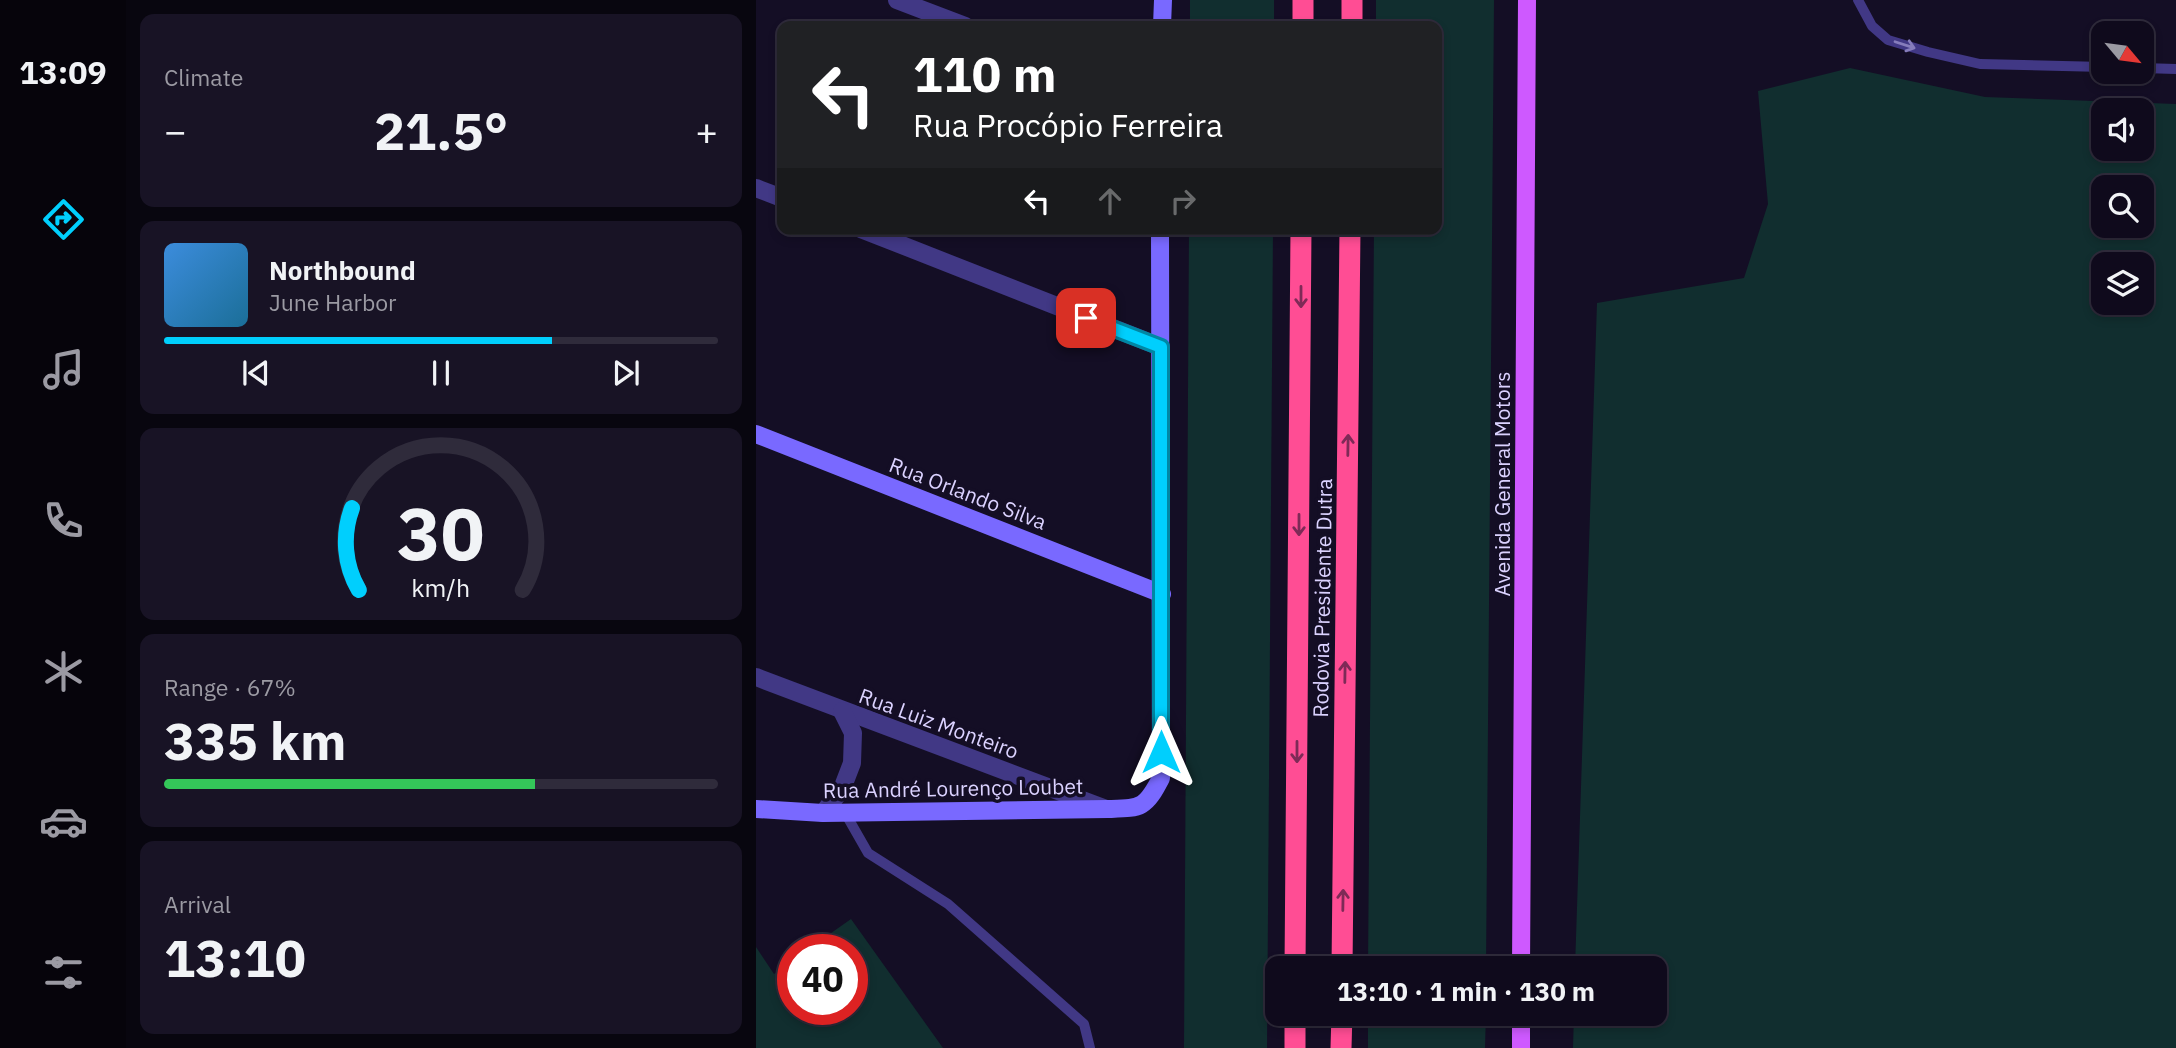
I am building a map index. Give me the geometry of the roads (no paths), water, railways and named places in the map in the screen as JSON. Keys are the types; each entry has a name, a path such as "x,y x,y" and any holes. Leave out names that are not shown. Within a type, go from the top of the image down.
{"highway":[{"path":"1303,0 1303,21"},
{"path":"1352,0 1352,21"},
{"name":"Rodovia Presidente Dutra","path":"1295,956 1301,235"},
{"name":"Rodovia Presidente Dutra","path":"1342,956 1350,235"},
{"path":"1295,1026 1295,1048"},
{"path":"1341,1048 1342,1026"}],"main road":[{"name":"Avenida General Motors","path":"1521,956 1527,0"},
{"path":"1521,1026 1521,1048"}],"street":[{"path":"897,0 952,21"},
{"path":"1162,21 1163,0"},
{"path":"756,188 777,196"},
{"path":"876,235 1161,347"},
{"path":"1160,235 1162,594"},
{"name":"Rua Orlando Silva","path":"756,434 1162,594"},
{"name":"Rua André Lourenço Loubet","path":"756,809 823,813 1108,809 1134,808 1150,801 1161,778 1162,594"},
{"name":"Rua Luiz Monteiro","path":"756,677 1108,809"},
{"path":"823,813 842,789 852,763 853,733 842,711"}],"lane":[{"path":"1858,0 1872,26 1888,40 1928,52 1980,64 2091,67"},
{"path":"2154,68 2176,69"},
{"path":"844,811 868,853 948,904 1084,1024 1090,1048"}]}
